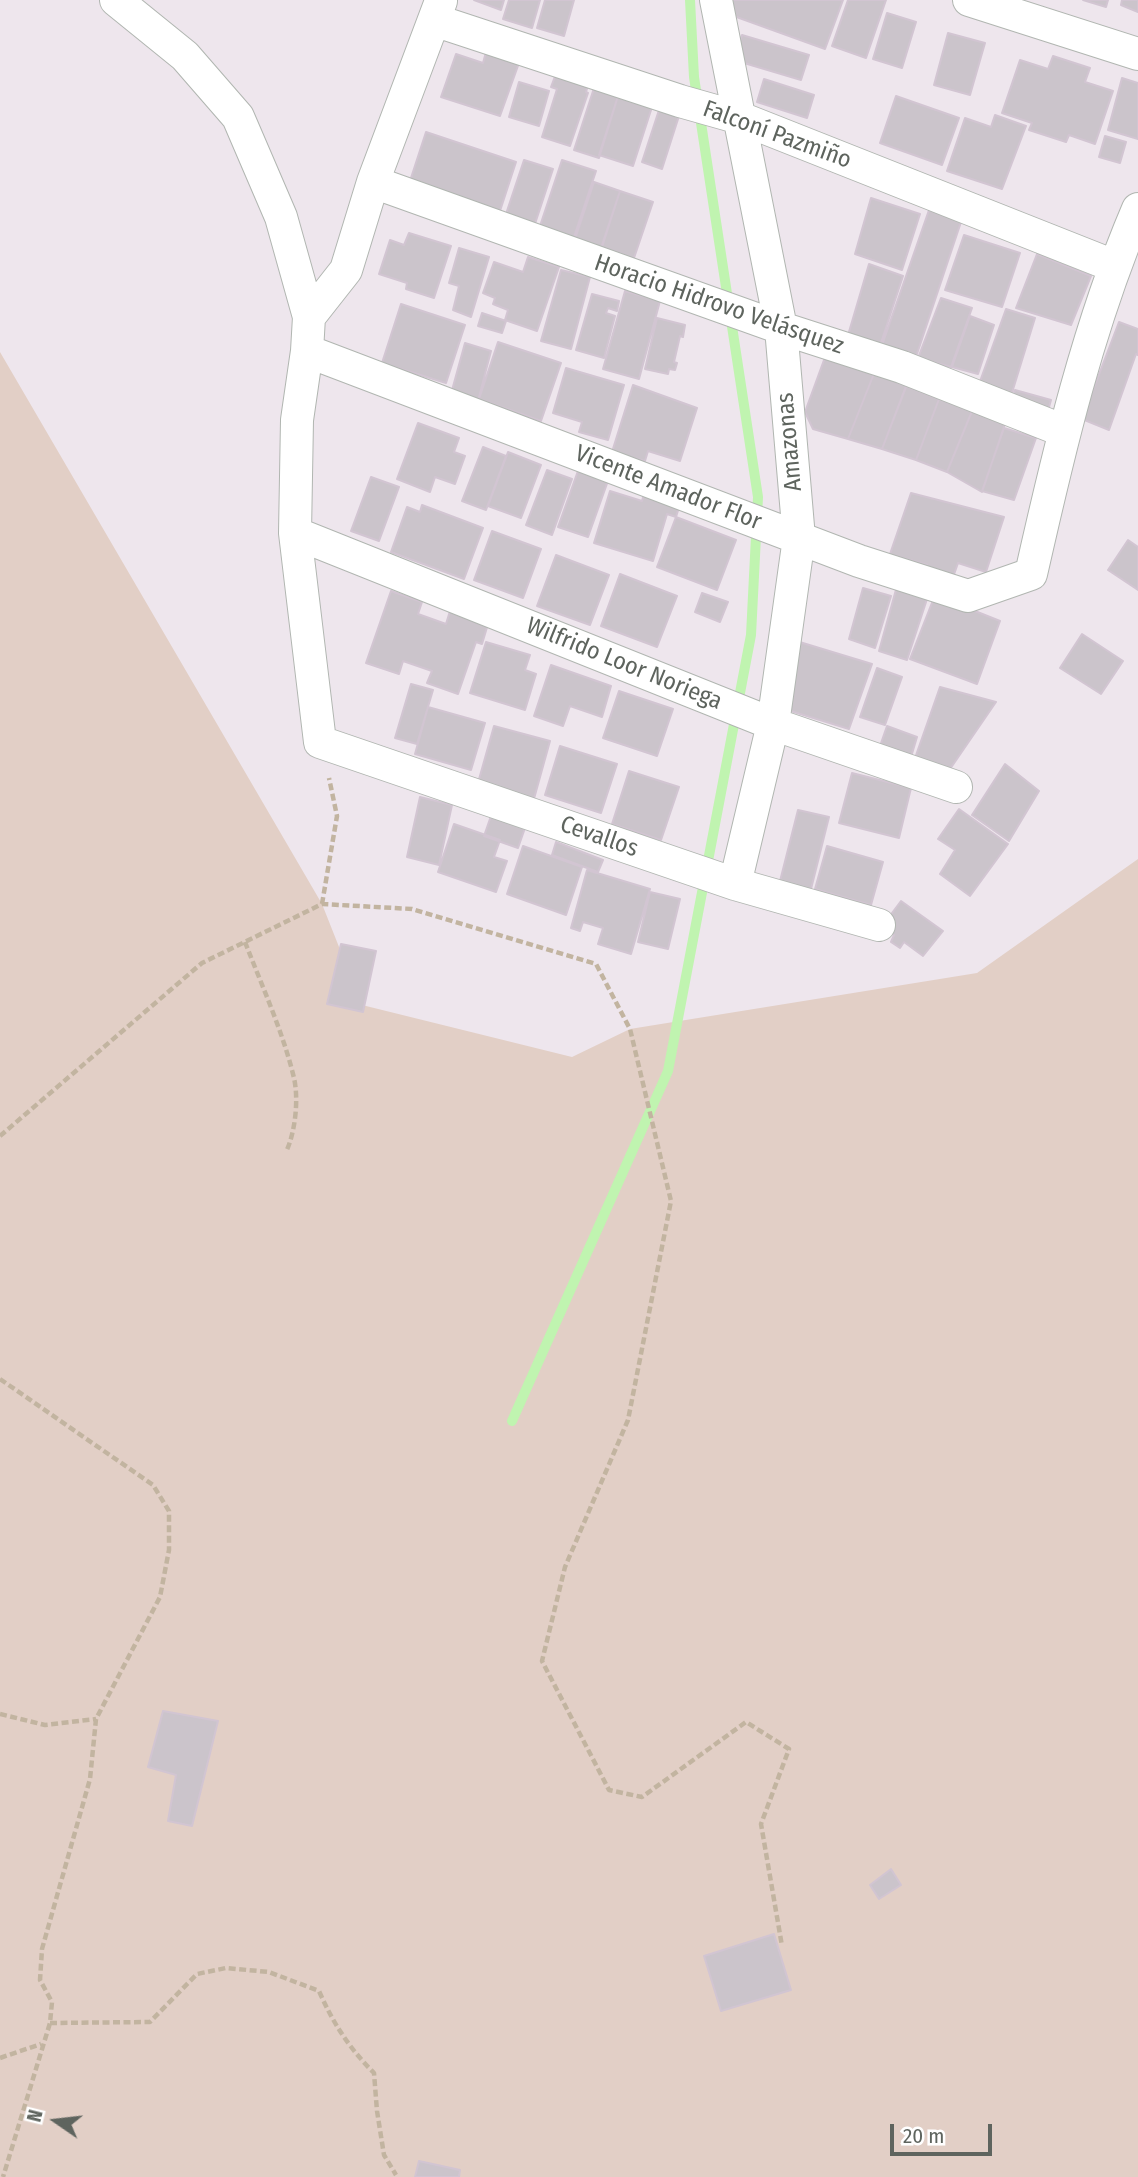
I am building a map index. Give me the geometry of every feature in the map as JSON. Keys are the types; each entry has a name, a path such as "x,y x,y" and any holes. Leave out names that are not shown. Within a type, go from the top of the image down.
{"street":[{"path":"116,0 185,55 238,117 281,217 309,317 297,420 295,533 320,742"},
{"name":"Amazonas","path":"716,0 734,117 780,328 799,538 773,723 735,884"},
{"path":"969,0 1138,54"},
{"path":"309,317 346,270 373,181 438,10"},
{"name":"Falconí Pazmiño","path":"438,10 680,101 734,117 1114,266"},
{"name":"Horacio Hidrovo Velásquez","path":"373,181 780,328 902,367 1064,431"},
{"path":"1064,431 1114,266 1138,209"},
{"name":"Vicente Amador Flor","path":"307,351 859,561 968,597 1031,573 1064,431"},
{"name":"Wilfrido Loor Noriega","path":"295,533 773,723 956,787"},
{"name":"Cevallos","path":"320,742 735,884 879,925"}],"path":[{"path":"320,742 337,816 322,904"},
{"path":"0,1136 202,963 322,904 412,909 596,964 631,1029 671,1200 628,1420 565,1567 542,1661 610,1790 642,1797 746,1722 789,1749 761,1824 782,1946"},
{"path":"245,942 295,1081 294,1135 286,1152"},
{"path":"0,1379 153,1485 169,1511 169,1550 160,1597 96,1718 90,1779 41,1949 40,1980 52,2002 50,2023 3,2177"},
{"path":"0,1714 45,1725 96,1718"},
{"path":"50,2023 150,2022 197,1974 226,1968 269,1972 319,1991 332,2021 351,2050 374,2073 384,2155 396,2175"},
{"path":"0,2058 42,2044"}],"shaded area":[{"path":"0,352 322,904 362,1005 572,1057 630,1029 977,973 1138,859 1138,2177 0,2177"}],"building":[{"path":"474,0 504,0 501,10"},
{"path":"509,0 540,0 532,28 503,19"},
{"path":"545,0 574,0 564,36 537,28"},
{"path":"731,0 843,0 825,49 731,15"},
{"path":"848,0 886,0 866,58 832,46"},
{"path":"1083,0 1108,0 1106,7"},
{"path":"1122,0 1138,0 1138,12 1121,5"},
{"path":"887,13 916,22 902,68 873,59"},
{"path":"948,33 985,43 970,95 934,85"},
{"path":"742,35 809,55 801,80 734,60"},
{"path":"486,52 519,63 500,116 441,97 456,54 483,63"},
{"path":"1053,56 1090,68 1085,82 1113,91 1095,144 1069,135 1066,142 1029,130 1032,123 1002,113 1020,60 1048,69"},
{"path":"557,71 589,82 588,93 570,146 542,137 557,89 551,87"},
{"path":"1122,78 1138,83 1138,139 1108,130"},
{"path":"764,79 814,95 807,118 757,102"},
{"path":"519,82 549,91 539,126 509,117"},
{"path":"594,88 618,96 599,158 574,150"},
{"path":"618,96 652,107 633,166 599,155"},
{"path":"896,96 959,118 942,165 880,143"},
{"path":"659,110 679,116 662,169 642,162"},
{"path":"995,115 1026,126 1002,189 947,171 965,118 991,127"},
{"path":"426,132 516,162 500,211 410,181"},
{"path":"1105,136 1126,142 1120,163 1099,157"},
{"path":"524,160 553,169 532,233 503,223"},
{"path":"562,160 596,171 571,246 537,235"},
{"path":"594,182 620,191 601,248 575,239"},
{"path":"620,191 653,202 634,258 602,247"},
{"path":"871,198 920,214 902,270 855,254"},
{"path":"929,210 962,219 914,363 880,351"},
{"path":"409,233 451,246 434,298 406,289 407,283 379,274 390,240 404,245"},
{"path":"964,235 1020,253 1002,307 945,290"},
{"path":"459,248 489,257 471,317 453,310 459,286 449,283"},
{"path":"1037,254 1091,276 1071,325 1016,308"},
{"path":"528,257 559,267 537,331 505,320 508,310 493,304 495,298 483,293 494,262 523,272"},
{"path":"869,264 903,276 878,352 846,342"},
{"path":"561,270 590,277 571,349 541,341"},
{"path":"625,291 660,301 639,379 603,369"},
{"path":"592,294 619,301 617,311 608,308 606,313 615,316 604,358 576,350"},
{"path":"941,298 972,308 951,367 918,358"},
{"path":"401,304 465,325 446,383 382,363"},
{"path":"1006,309 1035,318 1011,396 978,387"},
{"path":"482,313 506,321 502,333 478,326"},
{"path":"970,316 994,325 978,374 952,367"},
{"path":"657,318 685,325 674,362 677,363 675,370 669,369 668,374 645,369"},
{"path":"1119,322 1138,329 1138,355 1136,354 1109,430 1082,419"},
{"path":"498,342 561,363 541,421 479,399"},
{"path":"465,343 491,351 478,401 451,394"},
{"path":"828,349 877,366 848,439 813,429 805,412"},
{"path":"877,366 910,377 882,449 848,439"},
{"path":"566,368 624,385 608,440 579,432 582,422 553,413"},
{"path":"633,385 697,408 680,461 648,451 645,461 612,452"},
{"path":"906,386 939,399 916,460 882,449"},
{"path":"1015,390 1051,400 1046,418 1010,407"},
{"path":"939,399 972,411 947,472 916,460"},
{"path":"972,411 1008,415 982,492 947,472"},
{"path":"418,423 459,438 454,452 465,456 455,484 435,477 430,492 397,479"},
{"path":"1004,428 1036,438 1014,500 982,491"},
{"path":"483,447 506,456 486,510 462,501"},
{"path":"508,452 541,465 521,518 488,506"},
{"path":"579,468 609,478 588,537 558,527"},
{"path":"547,470 572,479 552,535 526,525"},
{"path":"371,477 399,487 379,541 351,531"},
{"path":"645,490 681,501 676,517 667,514 653,561 594,543 610,491 642,501"},
{"path":"911,493 1004,517 986,572 958,563 950,586 923,577 927,565 890,554"},
{"path":"422,505 483,528 464,579 391,552 407,507 420,512"},
{"path":"676,517 736,540 717,590 657,567"},
{"path":"492,531 541,549 523,598 474,580"},
{"path":"1128,540 1138,547 1138,590 1108,570"},
{"path":"556,555 609,575 590,625 537,606"},
{"path":"620,574 677,596 657,647 601,626"},
{"path":"897,586 928,596 907,660 879,651"},
{"path":"863,588 891,596 875,648 849,639"},
{"path":"391,591 422,602 418,614 446,624 450,611 488,624 482,644 476,642 458,694 427,683 432,671 403,661 399,674 366,663"},
{"path":"702,593 728,602 720,622 695,612"},
{"path":"935,595 1000,621 977,684 910,659"},
{"path":"1082,634 1123,661 1101,694 1060,668"},
{"path":"793,640 872,664 849,729 781,708"},
{"path":"486,642 530,655 525,670 536,674 525,710 470,693"},
{"path":"551,665 611,686 602,717 570,706 563,726 534,716"},
{"path":"877,668 902,677 885,725 860,717"},
{"path":"411,684 433,690 417,744 395,738"},
{"path":"940,687 996,702 948,772 914,761"},
{"path":"619,691 673,709 657,756 603,738"},
{"path":"428,707 485,723 471,770 415,754"},
{"path":"494,726 550,741 532,806 476,790"},
{"path":"887,726 917,737 911,757 880,746"},
{"path":"560,746 617,764 601,813 545,795"},
{"path":"1005,764 1039,791 1009,841 972,815"},
{"path":"629,771 679,787 661,840 612,824"},
{"path":"852,773 911,788 899,838 839,823"},
{"path":"420,797 452,805 439,865 407,857"},
{"path":"959,809 1008,844 970,896 940,874 955,850 938,839"},
{"path":"798,810 829,817 809,897 778,889"},
{"path":"491,816 525,828 518,848 484,836"},
{"path":"454,824 500,840 494,857 507,861 496,892 438,872"},
{"path":"556,842 603,860 598,872 552,855"},
{"path":"523,846 582,867 566,915 507,894"},
{"path":"827,846 883,862 871,905 815,889"},
{"path":"587,870 650,889 631,954 598,944 603,928 583,922 580,931 571,928"},
{"path":"650,892 680,899 668,949 638,942"},
{"path":"901,901 943,931 923,956 904,942 900,948 891,942 894,935 883,925"},
{"path":"341,944 376,951 363,1012 327,1004"},
{"path":"163,1711 218,1721 192,1826 168,1821 176,1775 148,1767"},
{"path":"891,1869 901,1885 879,1899 870,1885"},
{"path":"774,1934 791,1990 721,2011 704,1956"},
{"path":"419,2161 460,2170 459,2177 415,2177"}],"waterway":[{"path":"512,1421 668,1071 751,635 758,497 694,77 690,0"}]}
